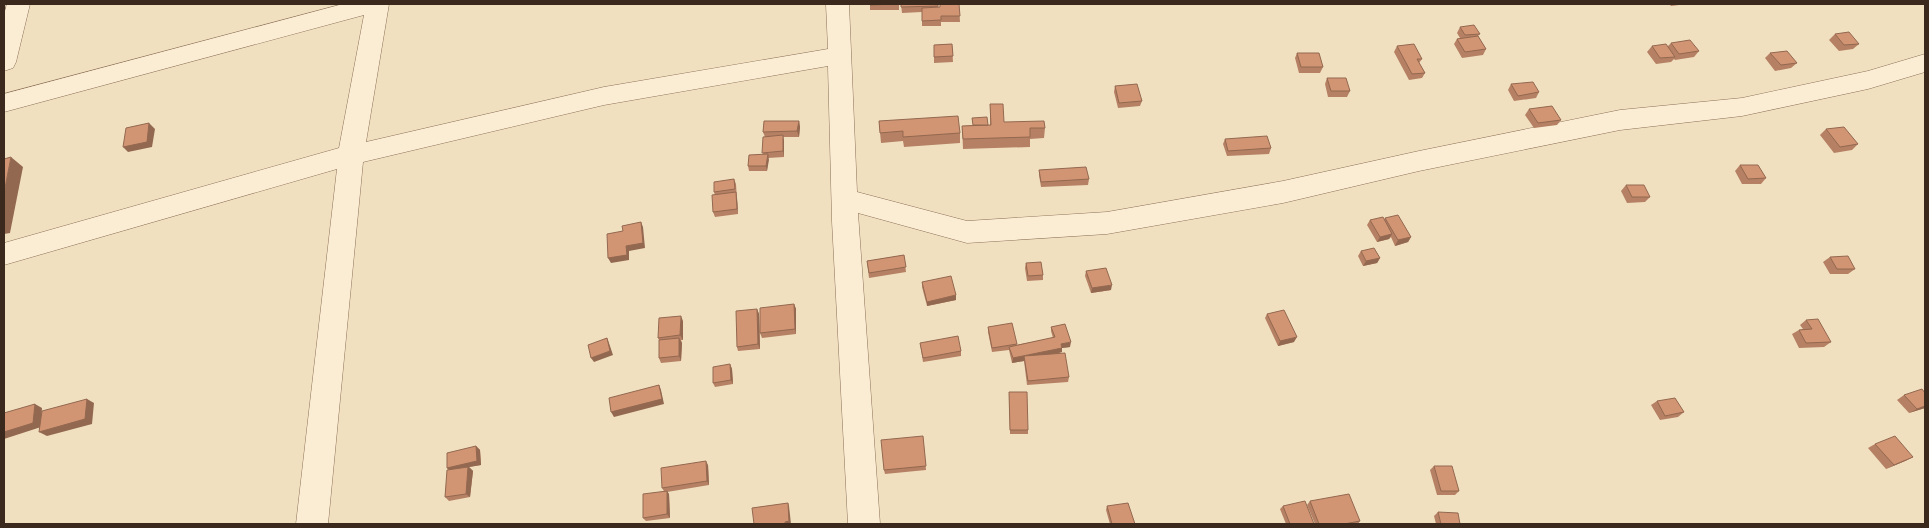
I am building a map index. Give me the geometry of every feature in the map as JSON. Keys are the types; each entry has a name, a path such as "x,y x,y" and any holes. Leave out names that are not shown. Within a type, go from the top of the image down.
{"street":[{"path":"4,62 18,4"},
{"path":"4,103 375,4 351,155 312,524"},
{"path":"838,4 844,199 864,524"},
{"path":"4,254 351,155 604,96 840,55"},
{"path":"844,199 967,232 1107,223 1283,192 1419,161 1620,120 1742,107 1868,80 1925,63"}],"building":[{"path":"901,4 938,4 938,6 901,7"},
{"path":"940,4 959,4 960,16 941,16 941,20 922,21 922,8 940,7"},
{"path":"1474,25 1480,34 1465,35 1460,27"},
{"path":"1849,32 1859,44 1844,45 1835,34"},
{"path":"1478,36 1486,49 1465,52 1457,39"},
{"path":"1690,40 1699,51 1679,54 1671,43"},
{"path":"952,44 953,56 934,57 934,45"},
{"path":"1414,44 1422,59 1417,59 1425,73 1412,74 1397,46"},
{"path":"1666,44 1675,57 1660,58 1652,46"},
{"path":"1787,51 1797,63 1781,65 1770,53"},
{"path":"1297,53 1319,53 1323,67 1301,67"},
{"path":"1327,78 1346,78 1350,91 1331,91"},
{"path":"1533,82 1539,92 1518,96 1511,84"},
{"path":"1137,84 1142,101 1119,103 1115,86"},
{"path":"990,104 1003,104 1004,122 1044,121 1045,128 1030,128 1030,137 963,139 962,126 991,125"},
{"path":"1552,106 1561,120 1538,123 1529,109"},
{"path":"958,116 960,133 903,137 903,131 880,133 879,121"},
{"path":"987,117 988,125 973,125 972,118"},
{"path":"764,121 799,121 797,131 763,132"},
{"path":"149,123 147,142 123,147 126,128"},
{"path":"1844,127 1858,144 1840,147 1826,129"},
{"path":"783,135 783,151 762,153 763,137"},
{"path":"1267,136 1271,148 1228,151 1225,139"},
{"path":"768,154 766,166 748,166 749,155"},
{"path":"11,157 4,193 4,159"},
{"path":"1740,165 1758,165 1766,178 1748,179"},
{"path":"1086,167 1089,179 1041,182 1039,170"},
{"path":"734,179 735,189 714,192 714,182"},
{"path":"1626,185 1644,185 1650,197 1632,197"},
{"path":"736,192 737,209 713,212 712,195"},
{"path":"1398,215 1411,237 1398,240 1385,218"},
{"path":"1383,217 1392,234 1380,237 1370,220"},
{"path":"641,222 643,243 626,246 627,255 608,258 607,234 623,231 622,226"},
{"path":"1374,248 1380,258 1366,261 1361,251"},
{"path":"904,255 906,267 869,273 867,261"},
{"path":"1848,256 1855,269 1837,269 1830,257"},
{"path":"1041,262 1043,275 1028,276 1026,263"},
{"path":"1106,268 1112,285 1092,288 1086,271"},
{"path":"951,276 956,295 927,302 922,282"},
{"path":"794,304 795,329 760,333 760,308"},
{"path":"757,309 758,344 737,347 736,311"},
{"path":"1284,310 1297,337 1280,341 1267,314"},
{"path":"681,316 680,335 658,338 659,318"},
{"path":"1818,319 1831,342 1806,343 1799,330 1812,329 1806,320"},
{"path":"1012,323 1017,344 992,348 988,327"},
{"path":"1065,324 1071,342 1061,344 1062,348 1013,358 1009,347 1055,337 1051,327"},
{"path":"958,336 961,351 923,358 920,343"},
{"path":"607,338 610,351 591,358 588,345"},
{"path":"679,338 679,356 659,358 659,340"},
{"path":"1065,353 1069,377 1028,381 1024,356"},
{"path":"730,364 731,380 713,383 713,367"},
{"path":"659,385 662,399 611,412 609,398"},
{"path":"1922,389 1925,393 1925,406 1917,409 1904,395"},
{"path":"1009,392 1027,392 1028,430 1010,430"},
{"path":"1675,398 1684,412 1665,416 1657,401"},
{"path":"87,399 85,419 39,432 42,411"},
{"path":"35,404 33,423 4,432 4,413"},
{"path":"923,436 926,466 884,470 881,440"},
{"path":"1895,436 1913,457 1894,465 1875,444"},
{"path":"476,446 477,461 447,468 447,453"},
{"path":"706,461 707,481 662,488 661,468"},
{"path":"1434,466 1452,466 1459,491 1441,491"},
{"path":"468,467 466,494 445,497 447,470"},
{"path":"667,491 667,514 643,518 643,494"},
{"path":"1349,494 1360,521 1344,524 1319,524 1310,501"},
{"path":"1305,501 1314,524 1290,524 1283,506"},
{"path":"788,503 789,521 785,522 785,524 754,524 752,508"},
{"path":"1128,503 1135,524 1112,524 1107,506"},
{"path":"1438,512 1458,513 1460,524 1441,524"}]}
